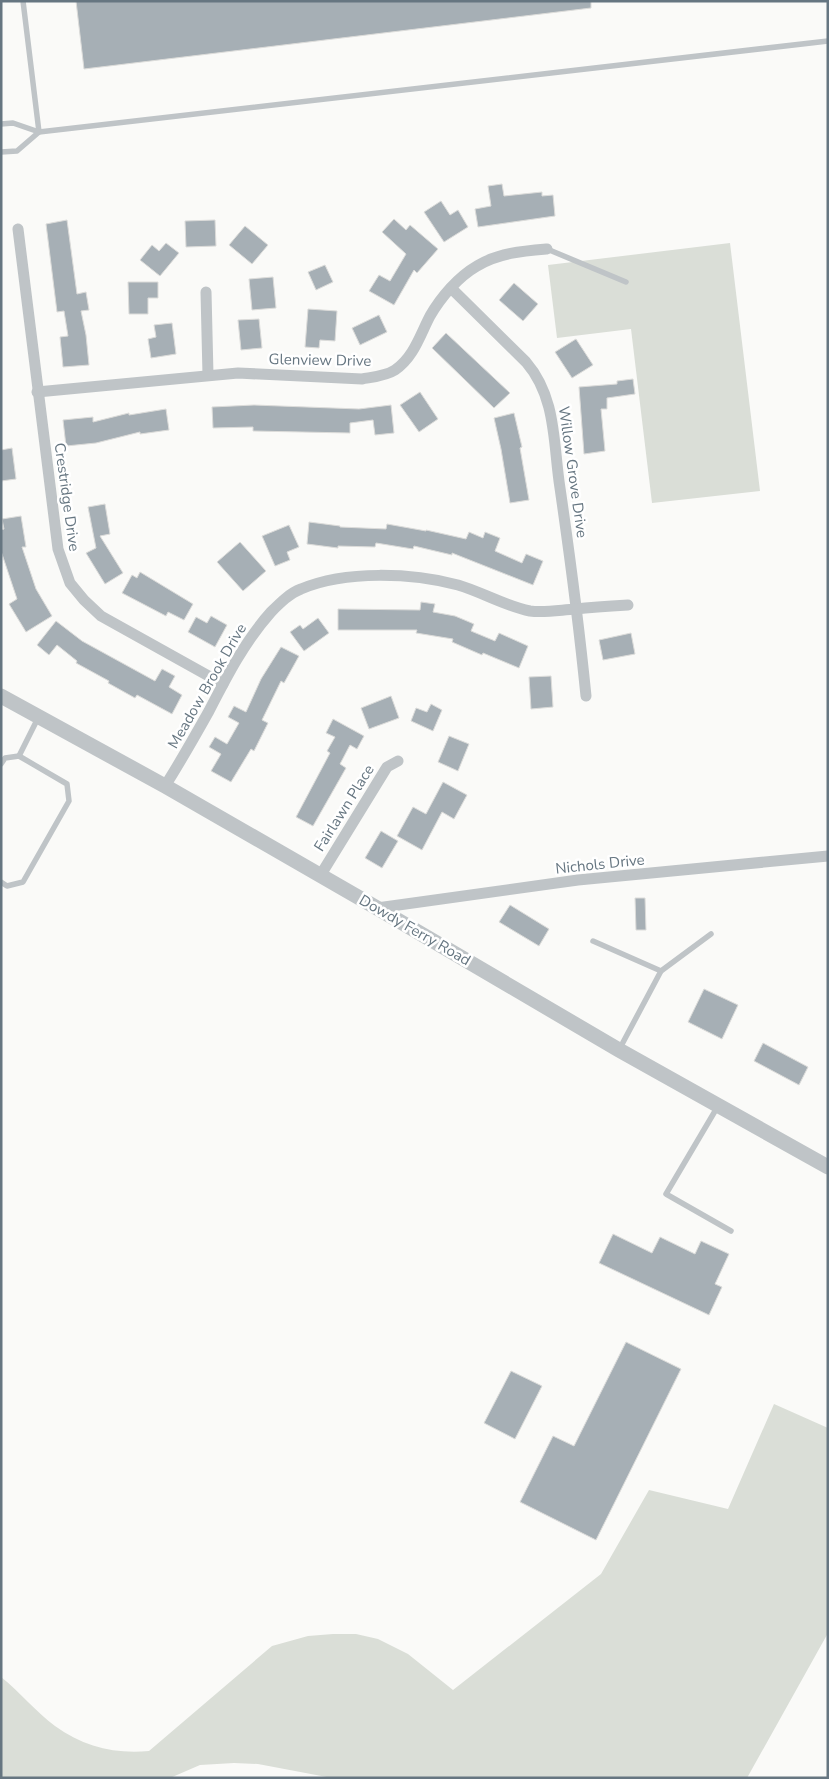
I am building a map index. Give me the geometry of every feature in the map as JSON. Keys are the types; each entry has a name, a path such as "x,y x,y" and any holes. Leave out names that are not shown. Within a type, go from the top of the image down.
{"street":[{"name":"Crestridge Drive","path":"18,229 58,549 70,583 101,616 223,684"},
{"name":"Glenview Drive","path":"37,392 208,374 238,373 362,379 394,371 406,361 414,349 431,314 452,288 477,266 492,258 514,252 547,249"},
{"name":"Willow Grove Drive","path":"452,288 526,362 533,370 545,393 554,433 577,608 586,696"},
{"path":"206,292 208,374"},
{"name":"Meadow Brook Drive","path":"166,786 188,750 242,650 272,611 285,598 299,589 317,583 344,578 411,577 437,580 460,586 530,611 544,612 628,605"},
{"name":"Dowdy Ferry Road","path":"2,698 39,716 166,786 619,1050 828,1168"},
{"name":"Fairlawn Place","path":"320,876 387,767 398,761"},
{"name":"Nichols Drive","path":"377,908 578,880 828,856"}],"lane":[{"path":"22,1 39,132"},
{"path":"1,124 13,123 39,132 828,41"},
{"path":"1,152 17,150 39,132"},
{"path":"547,249 626,282"},
{"path":"19,756 39,716"},
{"path":"1,764 5,758 19,756 67,784 69,801 23,882 7,886 1,882"},
{"path":"619,1050 661,971 711,934"},
{"path":"593,941 661,971"},
{"path":"718,1106 666,1194 731,1231"}],"shaded area":[{"path":"730,243 760,491 652,503 631,329 557,338 548,265"},
{"path":"774,1404 828,1428 828,1633 747,1778 332,1778 258,1764 234,1763 200,1765 170,1778 1,1778 1,1677 48,1720 66,1733 100,1748 136,1752 149,1751 272,1646 308,1636 356,1634 378,1639 408,1654 453,1690 601,1574 649,1490 728,1509"}],"building":[{"path":"76,1 591,1 591,8 84,69"},
{"path":"502,184 504,196 542,192 542,196 553,195 555,216 478,227 475,209 491,206 488,186"},
{"path":"441,201 450,215 458,210 468,227 444,242 424,212"},
{"path":"394,219 406,230 410,225 438,249 417,273 414,270 394,305 369,291 379,275 390,281 406,254 382,232"},
{"path":"67,220 77,294 86,292 89,310 81,311 89,365 63,367 60,337 68,336 64,311 57,312 46,224"},
{"path":"215,220 216,246 186,247 185,221"},
{"path":"245,226 268,245 252,264 229,245"},
{"path":"166,243 179,253 160,276 140,260 152,245 159,251"},
{"path":"325,265 333,282 316,290 308,272"},
{"path":"273,277 276,308 252,310 249,279"},
{"path":"128,282 158,282 158,298 148,298 148,314 129,314"},
{"path":"514,283 538,304 523,321 499,300"},
{"path":"308,309 337,311 335,341 320,340 319,348 305,347"},
{"path":"379,315 387,332 360,345 352,328"},
{"path":"259,319 262,348 241,350 238,320"},
{"path":"172,323 176,354 151,358 148,339 156,337 154,325"},
{"path":"446,333 510,393 494,408 432,348"},
{"path":"576,339 593,365 572,378 555,352"},
{"path":"633,379 635,394 607,398 607,409 601,409 605,451 584,454 579,387 617,384 617,381"},
{"path":"420,392 438,419 419,432 400,405"},
{"path":"254,405 359,409 391,405 394,433 375,435 373,420 350,423 350,433 253,431 253,427 213,428 212,407"},
{"path":"166,409 169,430 140,434 140,432 96,443 66,446 63,420 93,417 93,422 129,413 129,415"},
{"path":"514,413 522,447 520,448 529,500 510,503 494,418"},
{"path":"12,448 16,479 1,481 1,450"},
{"path":"105,504 110,534 100,536 123,573 105,584 86,553 96,548 88,507"},
{"path":"21,516 26,547 22,547 36,589 52,616 26,632 9,604 17,599 1,551 1,530 4,529 2,519"},
{"path":"309,522 340,527 386,529 387,524 466,539 469,532 483,538 485,532 500,538 495,551 522,563 526,554 543,561 533,585 452,553 452,555 414,546 413,549 376,543 375,547 338,546 338,548 307,544"},
{"path":"289,525 299,547 287,552 290,560 275,566 262,536"},
{"path":"240,542 266,571 243,591 217,562"},
{"path":"140,572 193,604 184,620 168,612 166,616 122,593 132,575 137,578"},
{"path":"421,602 435,604 433,612 455,616 474,624 471,631 495,641 499,633 528,646 519,668 452,642 453,639 416,633 417,630 338,630 338,609 420,610"},
{"path":"211,616 227,625 215,647 188,632 196,617 207,623"},
{"path":"318,618 329,633 304,651 290,632 300,625 303,629"},
{"path":"56,621 82,641 155,681 162,669 175,676 169,687 182,695 172,714 137,695 135,698 108,683 109,681 76,663 77,661 57,645 49,655 37,645"},
{"path":"631,633 635,654 603,660 599,640"},
{"path":"281,647 299,656 284,683 281,681 262,720 268,723 254,751 251,749 231,782 211,771 221,754 209,747 215,737 227,744 239,723 228,717 234,706 246,712 261,679"},
{"path":"551,676 553,707 531,709 529,677"},
{"path":"391,696 399,718 369,729 361,708"},
{"path":"431,704 442,710 433,731 411,721 416,708 427,712"},
{"path":"333,719 364,736 357,749 350,745 340,764 346,768 313,826 296,817 330,753 327,751 335,737 326,733"},
{"path":"449,736 469,744 458,771 438,762"},
{"path":"443,782 467,795 454,819 442,812 422,850 397,836 413,807 426,814"},
{"path":"381,831 398,841 382,868 365,858"},
{"path":"635,898 645,898 646,930 636,930"},
{"path":"510,905 549,929 539,946 499,922"},
{"path":"704,989 738,1005 722,1039 688,1022"},
{"path":"763,1043 808,1067 799,1085 754,1061"},
{"path":"613,1234 652,1253 660,1237 695,1254 701,1241 729,1254 715,1284 722,1287 709,1315 599,1263"},
{"path":"626,1342 681,1369 596,1540 520,1502 553,1436 574,1446"},
{"path":"511,1371 542,1386 515,1439 484,1423"}]}
